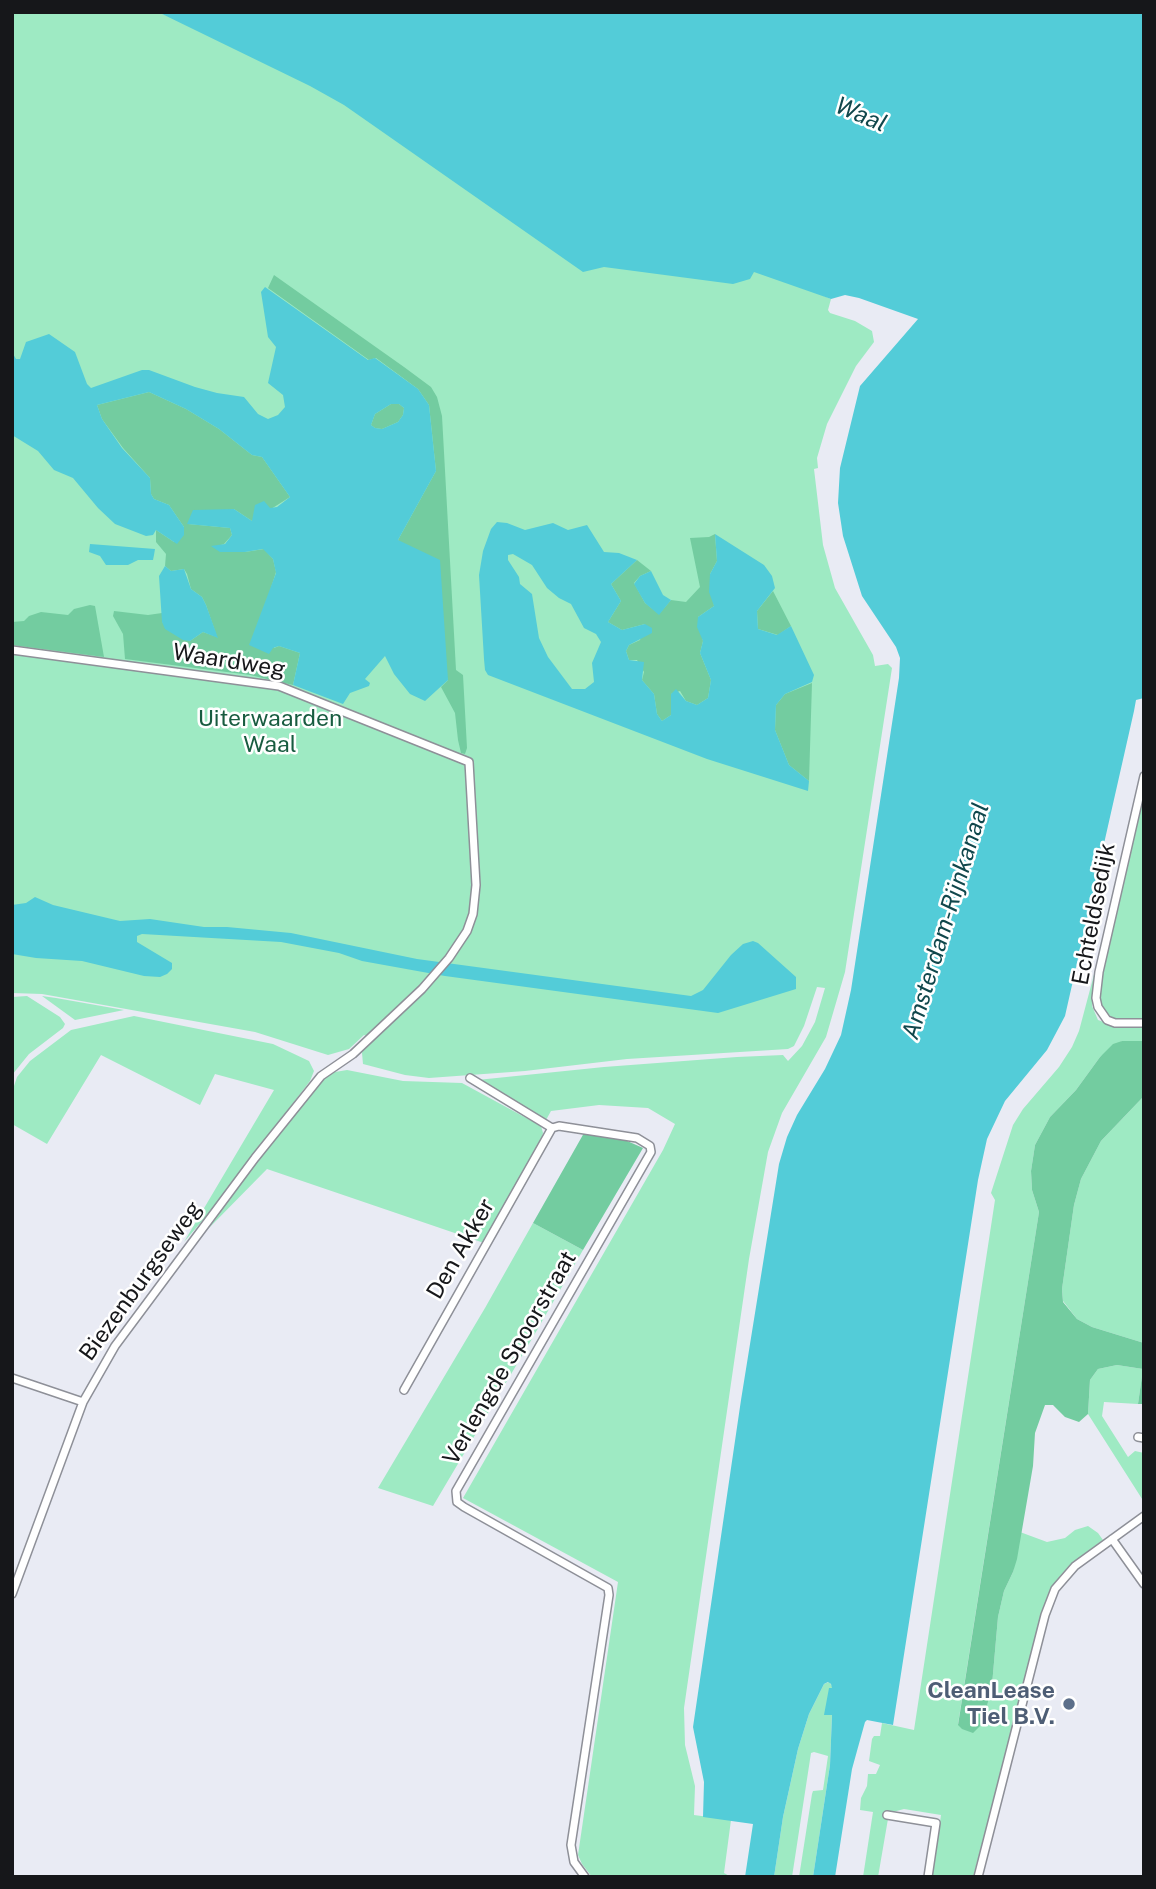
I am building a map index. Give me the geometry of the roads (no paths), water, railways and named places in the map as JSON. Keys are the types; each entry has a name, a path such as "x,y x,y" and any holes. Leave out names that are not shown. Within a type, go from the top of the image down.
{"street":[{"name":"Waardweg","path":"12,650 279,686 469,762"},
{"name":"Biezenburgseweg","path":"12,1594 83,1402 115,1346 255,1158 321,1076 353,1054 431,979 467,931 473,914 476,884 469,762"},
{"name":"Echteldsedijk","path":"1144,776 1099,972 1096,998 1098,1007 1107,1020 1115,1023 1144,1023"},
{"path":"470,1078 552,1128"},
{"name":"Verlengde Spoorstraat","path":"552,1128 559,1126 637,1138 650,1146 650,1157 456,1491 457,1502 464,1507 608,1588 610,1595 571,1846 574,1862 585,1877"},
{"name":"Den Akker","path":"404,1390 552,1128"},
{"path":"12,1378 83,1402"},
{"path":"978,1877 1052,1596 1068,1573 1144,1516"},
{"path":"1112,1539 1144,1584"},
{"path":"887,1815 936,1822 928,1877"}],"water":[{"path":"158,12 1144,12 1144,698 1136,700 1065,1016 1047,1050 1005,1101 987,1139 978,1180 893,1725 867,1720 865,1722 852,1769 835,1877 813,1877 830,1765 832,1715 824,1715 831,1684 824,1684 809,1714 798,1749 783,1817 774,1877 745,1877 753,1824 703,1817 704,1782 693,1727 779,1164 797,1115 825,1069 841,1035 851,990 899,678 900,658 896,647 862,596 843,536 838,503 840,468 860,386 918,319 859,298 845,295 831,299 754,272 750,279 733,284 604,267 583,272 344,105"},
{"path":"265,287 368,360 375,358 418,389 429,405 436,471 398,540 440,560 448,680 425,701 410,694 394,674 385,656 365,679 370,683 369,686 350,693 343,704 293,685 300,653 279,646 273,648 269,654 249,645 276,573 273,559 263,549 220,552 211,546 225,544 232,535 230,528 187,524 193,510 234,509 252,521 255,505 264,501 270,508 277,507 290,497 262,457 252,455 219,429 186,409 149,392 97,405 102,419 122,448 150,478 154,499 169,505 184,527 184,535 177,544 156,530 153,535 146,536 115,524 73,478 54,470 38,451 12,435 12,352 16,359 20,359 26,342 49,334 75,352 91,388 149,370 195,387 244,397 258,414 268,419 278,415 285,407 283,395 268,383 276,347 268,337 261,292","holes":["391,404 399,404 404,408 398,422 382,429 371,425 375,414"]},
{"path":"497,522 525,530 553,523 568,530 587,525 604,552 619,553 637,560 611,584 621,601 608,622 622,630 645,624 652,628 652,633 629,645 626,651 629,660 644,662 642,680 654,694 657,714 662,721 671,715 671,694 676,689 686,701 697,705 708,698 711,680 700,653 703,641 697,627 698,617 714,606 709,592 710,574 717,561 715,534 764,565 772,576 775,588 757,611 758,629 777,635 791,626 814,675 812,682 785,694 776,705 775,730 789,765 809,781 808,791 707,759 488,675 484,659 479,575 483,551 491,529","holes":["513,554 532,565 547,588 571,604 584,628 596,634 601,642 592,663 594,682 585,689 572,689 548,657 539,638 532,594 520,584 508,555"]},
{"path":"90,544 155,549 153,560 138,560 128,565 106,565 100,556 89,552"},
{"path":"165,566 171,571 184,569 191,589 202,597 206,605 218,638 203,632 190,641 183,640 165,629 162,622 159,576"},
{"path":"651,571 663,595 671,600 659,615 645,603 634,584 640,576"},
{"path":"35,897 53,905 120,921 150,919 204,927 291,933 417,959 691,996 703,990 743,944 753,941 796,977 796,989 718,1013 445,976 362,961 339,953 281,942 142,934 137,936 137,942 172,963 172,969 167,974 160,977 144,976 82,961 12,954 12,905 26,903"}],"place":[{"name":"CleanLease Tiel B.V.","path":"1069,1704"}],"water label":[{"name":"Waal","path":"861,115"},
{"name":"Amsterdam-Rijnkanaal","path":"946,921"}],"park label":[{"name":"Uiterwaarden Waal","path":"270,732"}]}
